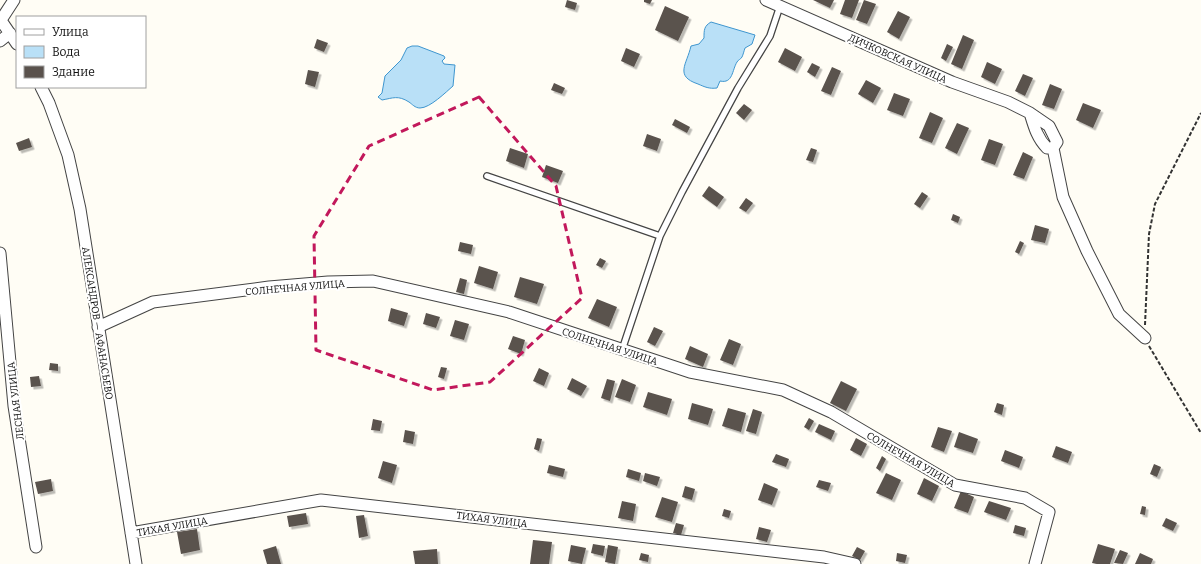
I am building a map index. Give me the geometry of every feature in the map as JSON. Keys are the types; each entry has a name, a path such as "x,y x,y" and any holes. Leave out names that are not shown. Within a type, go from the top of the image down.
{"street":[{"path":"14,0 1,20 16,42"},
{"name":"ДИЧКОВСКАЯ УЛИЦА","path":"766,0 952,82 1008,102 1030,113 1049,126 1057,142 1053,148 1063,197 1087,251 1119,314 1144,338"},
{"path":"0,41 10,33"},
{"name":"АЛЕКСАНДРОВ — АФАНАСЬЕВО","path":"42,88 49,103 68,155 80,209 136,564"},
{"name":"ЛЕСНАЯ УЛИЦА","path":"0,253 14,406 36,547"},
{"name":"СОЛНЕЧНАЯ УЛИЦА","path":"98,327 153,302 328,282 374,281 509,312 690,372 783,390 831,412 955,485 1024,498 1049,512 1035,564"},
{"name":"ТИХАЯ УЛИЦА","path":"131,533 321,500 824,557 855,564"}],"lane":[{"path":"622,350 660,236 738,88 770,36 780,6"},
{"path":"487,176 660,236"}],"path":[{"path":"1201,113 1155,204 1149,234 1144,338 1201,433"}],"highlighted area":[{"path":"479,97 556,186 582,298 490,382 433,390 316,350 314,236 369,146"}],"water":[{"path":"711,22 755,35 752,44 745,48 742,57 735,65 732,76 727,80 720,81 717,88 705,87 691,81 684,73 685,64 691,46 699,44 704,38 705,28"},
{"path":"418,46 444,56 445,58 442,61 444,64 455,65 453,86 433,103 420,108 415,107 402,98 382,100 378,97 382,93 385,76 401,60 407,48"}],"building":[{"path":"567,0 577,3 575,10 565,7"},
{"path":"644,0 652,0 650,4 644,2"},
{"path":"813,0 834,0 830,8"},
{"path":"845,0 859,0 852,18 840,14"},
{"path":"864,0 876,4 867,24 856,20"},
{"path":"665,6 689,17 678,41 655,30"},
{"path":"898,11 910,17 899,39 887,32"},
{"path":"963,35 974,40 962,69 951,64"},
{"path":"317,39 328,43 324,52 314,48"},
{"path":"947,44 953,47 946,61 941,58"},
{"path":"626,48 640,54 634,67 621,61"},
{"path":"785,48 802,57 795,71 778,62"},
{"path":"987,62 1002,69 995,84 981,77"},
{"path":"812,63 820,67 815,77 807,72"},
{"path":"832,67 841,71 831,95 821,91"},
{"path":"308,70 319,72 315,87 305,84"},
{"path":"1023,74 1033,78 1025,96 1015,91"},
{"path":"866,80 881,88 873,103 858,94"},
{"path":"554,83 565,88 562,94 551,90"},
{"path":"1050,84 1062,89 1054,109 1042,105"},
{"path":"894,93 910,99 903,116 887,110"},
{"path":"1083,103 1101,110 1093,128 1076,120"},
{"path":"744,104 752,110 744,120 736,113"},
{"path":"930,112 943,118 932,143 919,138"},
{"path":"675,119 690,127 687,133 672,125"},
{"path":"957,123 969,128 957,154 945,148"},
{"path":"647,134 661,139 657,151 643,146"},
{"path":"29,138 32,147 19,151 16,143"},
{"path":"989,139 1003,144 995,165 981,160"},
{"path":"510,148 528,154 524,168 506,161"},
{"path":"811,148 817,150 813,162 806,160"},
{"path":"1023,152 1033,157 1024,179 1013,175"},
{"path":"546,165 563,171 558,183 542,177"},
{"path":"709,186 724,197 717,207 702,196"},
{"path":"922,192 928,196 920,208 914,204"},
{"path":"746,198 753,203 746,212 739,208"},
{"path":"953,214 960,217 958,223 951,220"},
{"path":"1035,225 1049,229 1045,243 1031,240"},
{"path":"1020,241 1024,243 1019,254 1015,252"},
{"path":"460,242 473,245 471,254 458,251"},
{"path":"600,258 606,261 602,268 596,265"},
{"path":"479,266 498,272 493,289 474,283"},
{"path":"520,277 544,284 537,304 514,297"},
{"path":"460,278 467,280 464,294 456,292"},
{"path":"597,299 617,307 609,327 588,318"},
{"path":"391,308 408,313 404,326 388,321"},
{"path":"426,313 440,317 436,328 423,324"},
{"path":"455,320 469,324 464,340 450,336"},
{"path":"654,327 663,331 655,346 647,342"},
{"path":"513,336 525,340 521,354 508,349"},
{"path":"729,339 741,344 733,365 720,360"},
{"path":"690,346 708,354 703,367 685,359"},
{"path":"50,363 58,364 58,371 49,370"},
{"path":"441,367 447,368 444,379 438,377"},
{"path":"539,368 549,373 544,386 533,381"},
{"path":"39,376 41,386 31,387 30,377"},
{"path":"572,378 587,386 581,396 567,389"},
{"path":"607,379 615,381 610,401 601,398"},
{"path":"622,379 636,385 630,402 615,397"},
{"path":"841,381 857,389 846,411 830,403"},
{"path":"648,392 672,399 667,415 643,407"},
{"path":"692,403 713,409 708,425 688,419"},
{"path":"997,403 1004,405 1002,415 994,412"},
{"path":"728,408 746,413 741,432 722,426"},
{"path":"753,409 762,412 756,434 746,431"},
{"path":"809,418 814,421 809,430 804,427"},
{"path":"373,419 382,421 380,431 371,430"},
{"path":"819,424 835,431 831,440 815,432"},
{"path":"938,427 952,431 944,452 931,447"},
{"path":"405,430 415,432 413,444 403,442"},
{"path":"959,432 978,439 973,453 954,447"},
{"path":"537,438 542,439 539,451 534,449"},
{"path":"856,438 867,444 861,456 850,450"},
{"path":"1056,446 1072,452 1068,463 1052,457"},
{"path":"1005,450 1023,457 1019,468 1001,461"},
{"path":"776,454 789,459 786,467 772,462"},
{"path":"882,456 886,459 880,471 876,468"},
{"path":"383,461 397,465 392,483 378,478"},
{"path":"1154,464 1161,467 1157,477 1150,474"},
{"path":"549,465 565,469 563,477 547,473"},
{"path":"628,469 641,473 639,481 626,477"},
{"path":"645,473 660,477 657,486 643,481"},
{"path":"886,473 901,480 892,500 876,493"},
{"path":"924,478 939,486 932,501 917,494"},
{"path":"51,479 53,491 38,494 35,482"},
{"path":"819,480 831,483 828,491 816,487"},
{"path":"764,483 778,489 772,505 758,500"},
{"path":"685,486 695,489 692,500 682,497"},
{"path":"961,491 974,497 968,513 954,508"},
{"path":"662,497 678,502 672,522 655,517"},
{"path":"622,501 636,504 633,521 618,518"},
{"path":"989,501 1011,508 1006,520 984,512"},
{"path":"1142,506 1146,507 1145,515 1140,514"},
{"path":"724,509 731,511 729,518 722,516"},
{"path":"306,513 308,524 289,527 287,516"},
{"path":"364,515 368,536 359,538 356,516"},
{"path":"1166,518 1177,523 1173,531 1162,526"},
{"path":"676,523 684,525 681,535 673,533"},
{"path":"1015,525 1026,528 1024,536 1013,533"},
{"path":"759,527 771,530 767,542 756,539"},
{"path":"197,529 200,550 181,554 177,532"},
{"path":"533,540 552,542 549,564 530,564"},
{"path":"593,544 605,546 603,556 591,553"},
{"path":"1098,544 1115,549 1110,564 1092,563"},
{"path":"571,545 586,548 582,564 568,561"},
{"path":"608,545 618,547 615,564 605,562"},
{"path":"276,546 281,564 267,564 263,550"},
{"path":"857,547 865,551 860,560 852,556"},
{"path":"437,549 438,564 415,564 413,551"},
{"path":"1120,550 1128,553 1123,564 1114,563"},
{"path":"641,553 649,555 648,562 639,560"},
{"path":"897,553 907,555 905,563 896,561"},
{"path":"1140,553 1153,559 1151,564 1135,564"}]}
